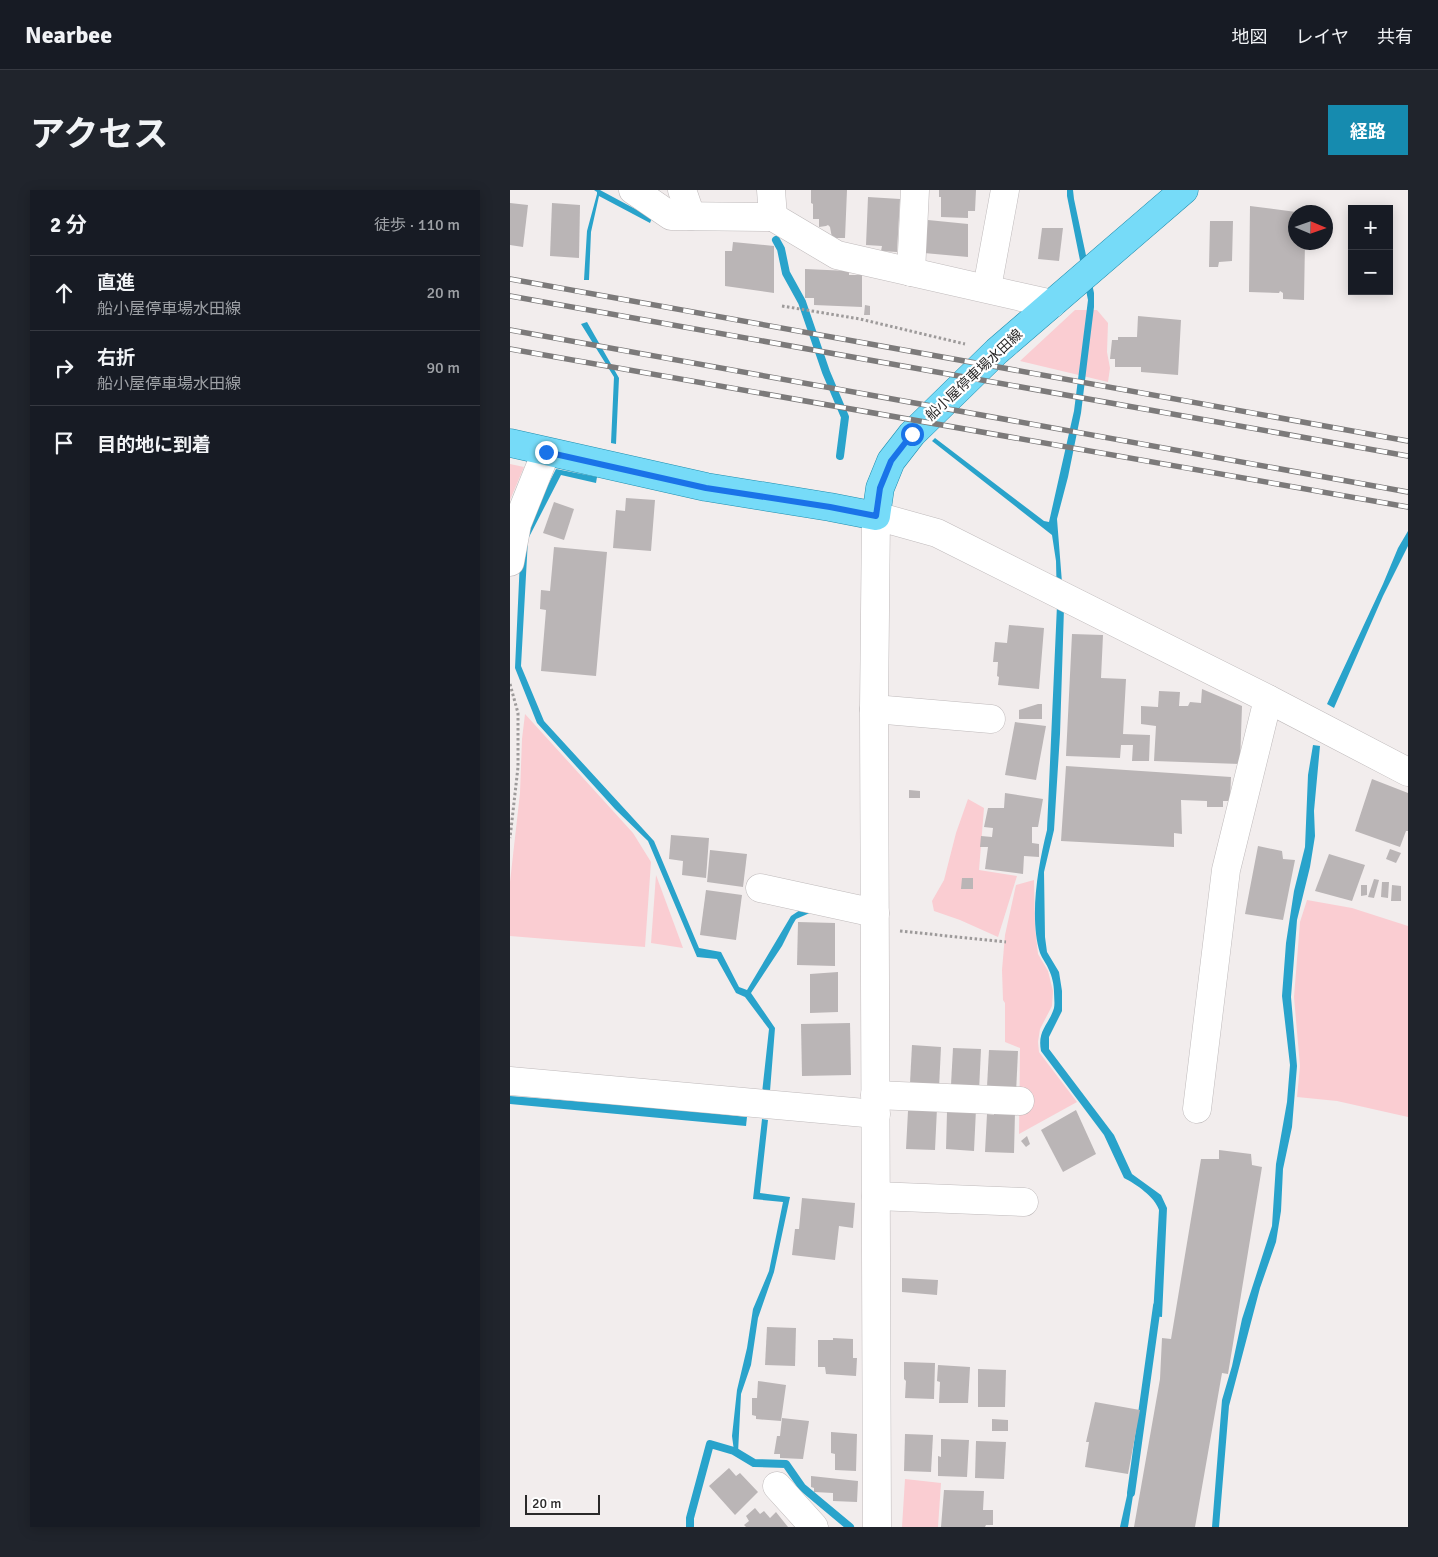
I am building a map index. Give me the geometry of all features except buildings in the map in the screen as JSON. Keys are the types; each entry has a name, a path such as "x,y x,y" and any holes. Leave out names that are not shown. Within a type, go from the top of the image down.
{"main road":[{"name":"船小屋停車場水田線","path":"876,516 880,488 891,461 912,434 997,351 1184,190"},
{"path":"510,443 706,488 876,516"}],"street":[{"path":"633,190 671,216 773,217 837,255 1052,304"},
{"path":"682,190 691,216"},
{"path":"771,190 773,217"},
{"path":"911,272 915,190"},
{"path":"980,287 989,190"},
{"path":"980,287 1005,190"},
{"path":"510,562 517,524 546,452"},
{"path":"877,1527 874,709 876,516 937,533 1268,699 1408,772"},
{"path":"1197,1109 1226,870 1268,699"},
{"path":"874,709 991,719"},
{"path":"760,888 875,921"},
{"path":"510,1080 876,1105 1020,1101"},
{"path":"876,1196 1024,1202"},
{"path":"778,1486 814,1527"}],"path":[{"path":"782,306 860,319 997,351"},
{"path":"510,684 518,713 518,767 510,838"},
{"path":"875,921 1006,942"}],"shaded area":[{"path":"1075,310 1097,310 1108,323 1107,352 1110,368 1108,382 1020,361"},
{"path":"510,464 524,467 510,500"},
{"path":"525,714 633,833 651,862 645,947 510,936 510,882 520,793"},
{"path":"968,799 984,808 979,870 1017,876 998,937 934,911 932,901 944,880 956,833"},
{"path":"656,875 683,948 651,943"},
{"path":"1034,880 1035,927 1038,954 1048,971 1053,991 1052,1006 1040,1029 1039,1052 1077,1102 1019,1134 1020,1048 1005,1042 1005,1003 1003,1000 1002,970 1005,935 1016,885"},
{"path":"1307,900 1352,908 1408,926 1408,1117 1337,1101 1297,1097 1300,1066 1294,997 1300,922"},
{"path":"905,1479 941,1483 938,1527 902,1527"}],"water":[{"path":"594,190 600,190 652,218 650,223 599,196 591,232 589,280 584,280 587,231 597,194"},
{"path":"1067,190 1073,190 1094,293 1094,307 1081,413 1057,519 1064,608 1060,734 1054,830 1044,872 1045,937 1047,952 1059,972 1062,991 1062,1011 1049,1037 1049,1049 1114,1135 1132,1174 1161,1195 1167,1208 1162,1317 1153,1316 1159,1210 1157,1205 1144,1191 1124,1178 1104,1135 1041,1051 1040,1044 1042,1033 1054,1008 1054,986 1048,968 1040,953 1035,924 1038,875 1047,830 1057,605 1056,561 1052,535 932,441 935,438 1044,521 1049,522 1074,411 1088,300"},
{"path":"587,322 619,378 616,444 611,443 614,377 581,324"},
{"path":"556,469 597,477 596,483 561,475 528,539 521,666 544,721 654,841 699,948 721,952 739,987 747,990 791,916 800,910 812,912 796,919 782,946 751,993 775,1028 770,1091 762,1093 769,1029 745,997 736,993 717,959 697,957 648,841 615,809 537,723 515,668 521,538"},
{"path":"1408,531 1408,546 1383,596 1334,708 1327,704 1398,548"},
{"path":"1313,745 1320,746 1314,811 1315,836 1310,867 1297,920 1291,997 1297,1066 1292,1127 1283,1169 1281,1211 1276,1242 1260,1288 1229,1406 1219,1527 1212,1527 1222,1400 1232,1366 1242,1319 1272,1226 1276,1164 1287,1102 1290,1065 1282,996 1286,943 1294,891 1305,847 1308,775"},
{"path":"510,1096 674,1109 747,1117 746,1126 510,1104"},
{"path":"762,1119 768,1120 760,1193 790,1197 774,1272 758,1318 751,1365 741,1394 738,1453 734,1451 732,1436 737,1390 747,1348 753,1309 769,1271 783,1202 753,1199"},
{"path":"1130,1482 1135,1483 1128,1527 1120,1527"}],"waterway":[{"path":"776,240 781,249 786,273 802,302 826,372 845,417 840,456"},
{"path":"1131,1493 1157,1306"},
{"path":"690,1527 690,1518 710,1444 734,1451 754,1463 786,1464 802,1487 850,1527"}],"railway":[{"path":"510,279 1408,441"},
{"path":"510,296 1408,456"},
{"path":"510,330 1408,492"},
{"path":"510,349 1408,507"}],"route":[{"path":"546,452 706,488 876,516 880,488 891,461 912,434"}]}
